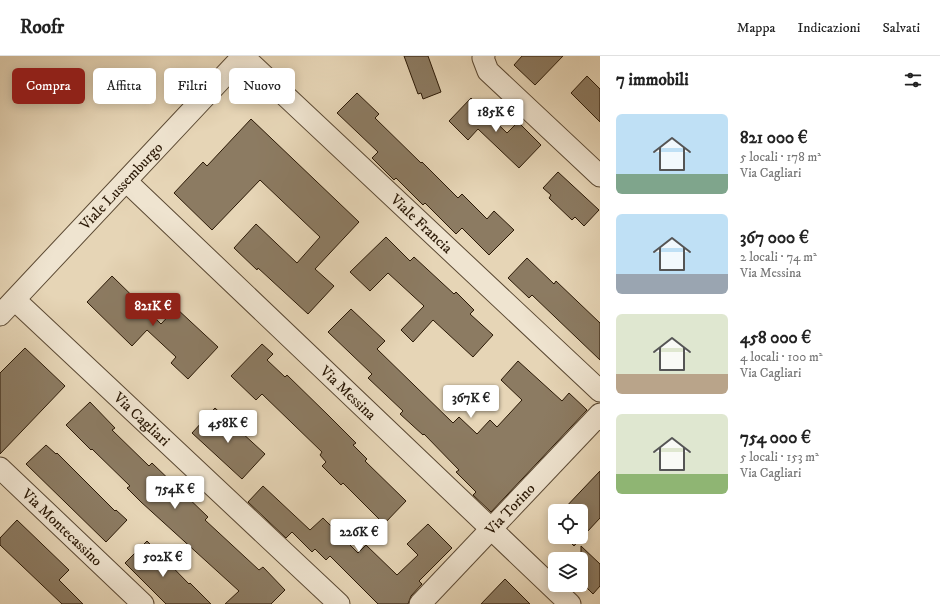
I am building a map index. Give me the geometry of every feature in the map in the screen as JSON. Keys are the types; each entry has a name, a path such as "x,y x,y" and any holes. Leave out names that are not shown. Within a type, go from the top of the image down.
{"street":[{"name":"Viale Lussemburgo","path":"0,315 243,56"},
{"name":"Viale Francia","path":"243,56 600,391"},
{"path":"484,57 488,71 600,176"},
{"name":"Via Messina","path":"126,181 490,530 570,604"},
{"name":"Via Cagliari","path":"15,300 339,604"},
{"name":"Via Torino","path":"420,604 600,414"},
{"name":"Via Montecassino","path":"0,468 143,604"}],"building":[{"path":"404,56 428,56 441,92 423,99 421,93 418,94"},
{"path":"522,56 563,56 535,85 514,65"},
{"path":"587,76 600,89 600,122 571,93"},
{"path":"357,93 379,114 375,118 458,198 462,194 487,219 494,211 514,230 489,255 462,228 456,234 425,203 423,205 396,178 394,180 372,158 378,152 337,113"},
{"path":"471,98 507,133 518,122 541,145 519,168 478,129 468,140 449,121"},
{"path":"251,119 359,222 315,269 334,286 308,314 234,248 256,224 297,263 320,237 260,180 212,230 174,193 203,162 207,166"},
{"path":"558,172 599,210 584,226 575,217 572,220 549,198 551,195 543,188"},
{"path":"386,237 410,261 414,257 454,294 456,292 474,310 470,314 493,335 473,357 433,320 413,342 401,330 424,306 388,273 370,291 350,272"},
{"path":"527,258 554,284 556,281 600,323 600,360 532,295 529,298 508,278"},
{"path":"112,276 161,324 176,308 218,347 188,379 171,363 176,357 147,330 132,346 87,302"},
{"path":"351,309 385,341 377,349 453,423 459,417 477,434 490,420 497,427 522,400 501,380 518,361 562,401 569,393 587,410 491,512 473,495 476,492 456,472 459,470 424,434 423,435 400,414 403,411 368,378 372,374 328,332"},
{"path":"262,344 273,354 267,360 285,377 287,375 356,443 353,445 367,459 365,461 406,501 384,524 343,483 341,485 322,466 326,462 320,455 322,452 262,394 256,400 231,376"},
{"path":"25,348 65,386 0,454 0,373"},
{"path":"90,402 115,428 112,430 149,466 152,463 208,517 205,520 259,570 263,567 285,590 271,604 225,604 239,591 141,502 127,488 130,486 66,425"},
{"path":"215,408 265,454 242,479 192,433"},
{"path":"46,445 56,454 57,453 115,511 116,510 127,520 106,542 26,464"},
{"path":"600,471 600,518 588,531 588,504 569,504"},
{"path":"263,486 310,530 323,518 358,553 366,545 397,575 418,555 407,544 428,524 452,548 419,581 422,584 411,596 408,604 378,604 330,556 326,560 315,549 312,552 292,532 286,538 248,502"},
{"path":"17,520 69,570 59,580 83,604 62,604 0,545 0,538"},
{"path":"147,541 211,604 166,604 125,563"},
{"path":"581,546 587,552 581,552"},
{"path":"588,553 600,564 600,586 593,594 588,589"},
{"path":"505,579 530,604 481,604"}]}
